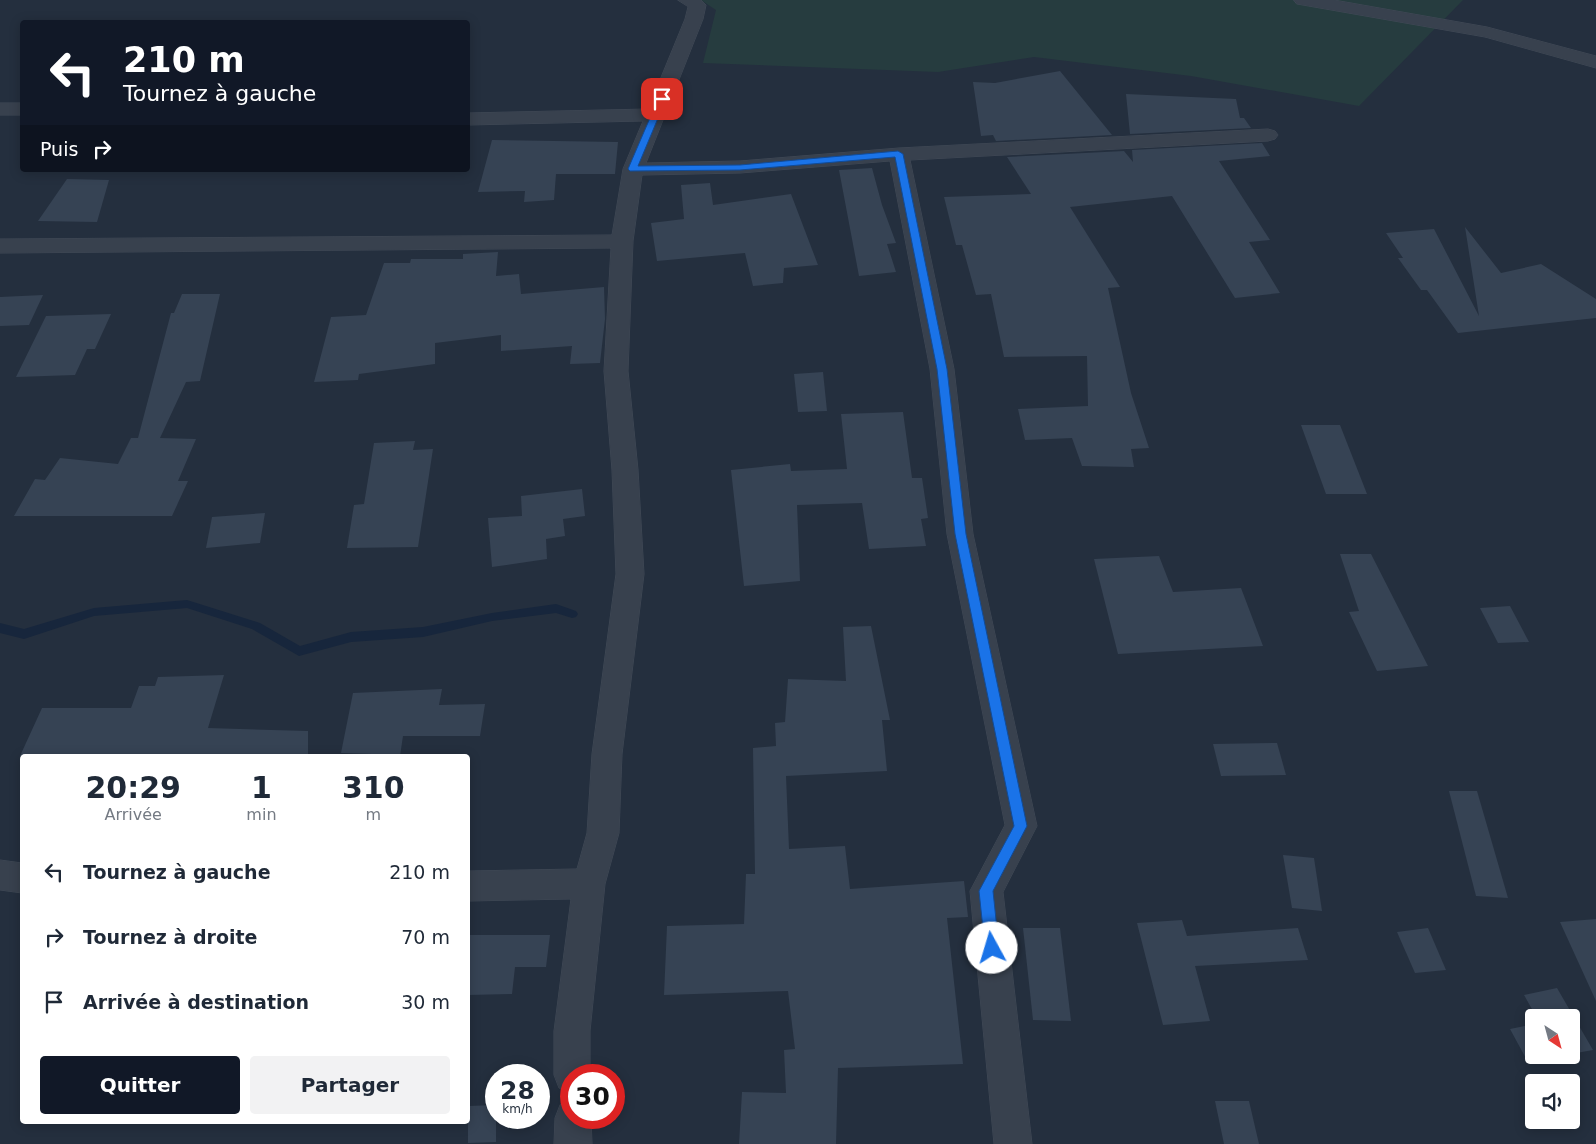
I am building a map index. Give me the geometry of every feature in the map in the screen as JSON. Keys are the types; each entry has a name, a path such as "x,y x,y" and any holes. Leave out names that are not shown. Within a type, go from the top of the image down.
{"street":[{"path":"1303,0 1486,32 1596,62"},
{"path":"572,1064 572,1031 589,884 603,834 607,754 630,574 625,470 616,371 622,241 633,169 700,2"},
{"path":"0,109 20,110"},
{"path":"470,119 656,115"},
{"path":"633,169 740,167 898,154 1268,135"},
{"path":"898,154 942,369 960,534 1021,826 986,891 1013,1144"},
{"path":"0,246 622,241"},
{"path":"0,875 20,878"},
{"path":"470,886 589,884"},
{"path":"573,1129 573,1144"}],"green space":[{"path":"701,0 1463,0 1359,106 1191,76 1034,57 938,72 703,63 716,10"}],"building":[{"path":"1060,71 1112,135 996,141 993,135 981,136 973,82 995,83"},
{"path":"1126,94 1236,99 1240,118 1244,118 1251,128 1130,134"},
{"path":"492,140 618,142 615,174 556,174 554,200 524,202 525,191 478,192"},
{"path":"1262,143 1270,156 1219,161 1270,240 1249,242 1280,293 1235,298 1172,196 1070,207 1120,287 1108,288 1131,393 1149,448 1131,449 1134,467 1082,466 1072,438 1025,440 1018,409 1088,406 1087,356 1004,357 991,294 976,295 962,245 956,245 944,197 1031,194 1007,157 1124,151 1133,162 1132,150"},
{"path":"872,168 882,205 896,243 887,244 896,272 859,276 839,170"},
{"path":"67,179 109,180 97,222 38,221"},
{"path":"710,183 713,205 791,194 818,265 784,268 783,283 753,286 745,253 657,261 651,223 684,219 681,185"},
{"path":"1465,227 1501,273 1541,264 1596,299 1596,318 1458,333 1427,290 1421,290 1398,258 1403,258 1386,233 1434,229 1479,316"},
{"path":"498,252 496,276 519,274 521,294 604,287 605,319 600,363 570,364 572,346 501,351 501,335 435,343 435,364 359,374 358,380 314,382 331,317 366,315 384,263 410,263 411,259 463,259 463,254"},
{"path":"182,294 220,294 200,381 186,382 160,438 196,439 178,481 188,481 172,516 14,516 35,479 45,480 60,458 118,464 131,438 138,438 171,313 174,313"},
{"path":"43,295 29,325 0,326 0,297"},
{"path":"111,314 95,349 87,349 75,375 16,377 46,316"},
{"path":"823,372 827,411 798,412 794,374"},
{"path":"903,412 912,478 922,478 928,518 921,519 926,546 869,549 862,503 797,505 800,581 744,586 731,470 790,464 791,471 847,469 841,414"},
{"path":"1301,425 1340,425 1367,494 1326,494"},
{"path":"415,441 413,450 433,449 418,547 347,548 354,505 364,504 374,443"},
{"path":"582,489 585,516 563,519 565,536 546,539 547,559 492,567 488,518 522,516 521,496"},
{"path":"265,513 260,543 206,548 212,517"},
{"path":"1340,554 1371,554 1428,666 1377,671 1349,612 1359,611"},
{"path":"1159,556 1173,592 1241,588 1263,646 1118,654 1094,559"},
{"path":"1510,606 1529,642 1498,643 1480,608"},
{"path":"871,626 890,720 882,720 887,771 786,776 789,849 845,846 850,889 964,881 968,917 947,918 963,1064 838,1068 836,1144 739,1144 742,1092 786,1093 784,1050 795,1049 788,991 664,995 667,926 744,924 746,874 755,874 753,748 776,746 775,723 785,722 788,679 846,681 843,627"},
{"path":"224,675 208,728 308,731 308,754 21,754 42,708 131,708 139,686 155,686 158,677"},
{"path":"442,689 439,705 485,704 480,736 403,736 400,754 341,753 353,693"},
{"path":"1277,743 1286,775 1221,776 1213,744"},
{"path":"1449,791 1477,791 1508,898 1476,896"},
{"path":"1283,855 1314,858 1322,911 1292,908"},
{"path":"1596,919 1596,1001 1560,922"},
{"path":"1182,920 1187,936 1298,928 1308,960 1195,966 1210,1021 1163,1025 1137,923"},
{"path":"1023,928 1060,928 1071,1021 1033,1020"},
{"path":"1428,928 1446,970 1415,973 1397,932"},
{"path":"470,935 550,935 546,967 515,967 512,994 470,995"},
{"path":"1557,988 1569,1009 1532,1009 1524,995"},
{"path":"1525,1026 1525,1057 1510,1029"},
{"path":"1580,1028 1593,1050 1580,1052"},
{"path":"1215,1101 1249,1101 1259,1144 1224,1144"},
{"path":"485,1105 485,1129 496,1129 496,1142 468,1143 468,1124 470,1124 470,1106"}],"waterway":[{"path":"0,628 24,634 94,612 187,604 256,626 299,651 351,637 423,632 492,617 556,608 572,614"}],"route":[{"path":"662,99 633,169 740,167 898,154 942,369 960,534 1021,826 986,891 992,948"}]}
